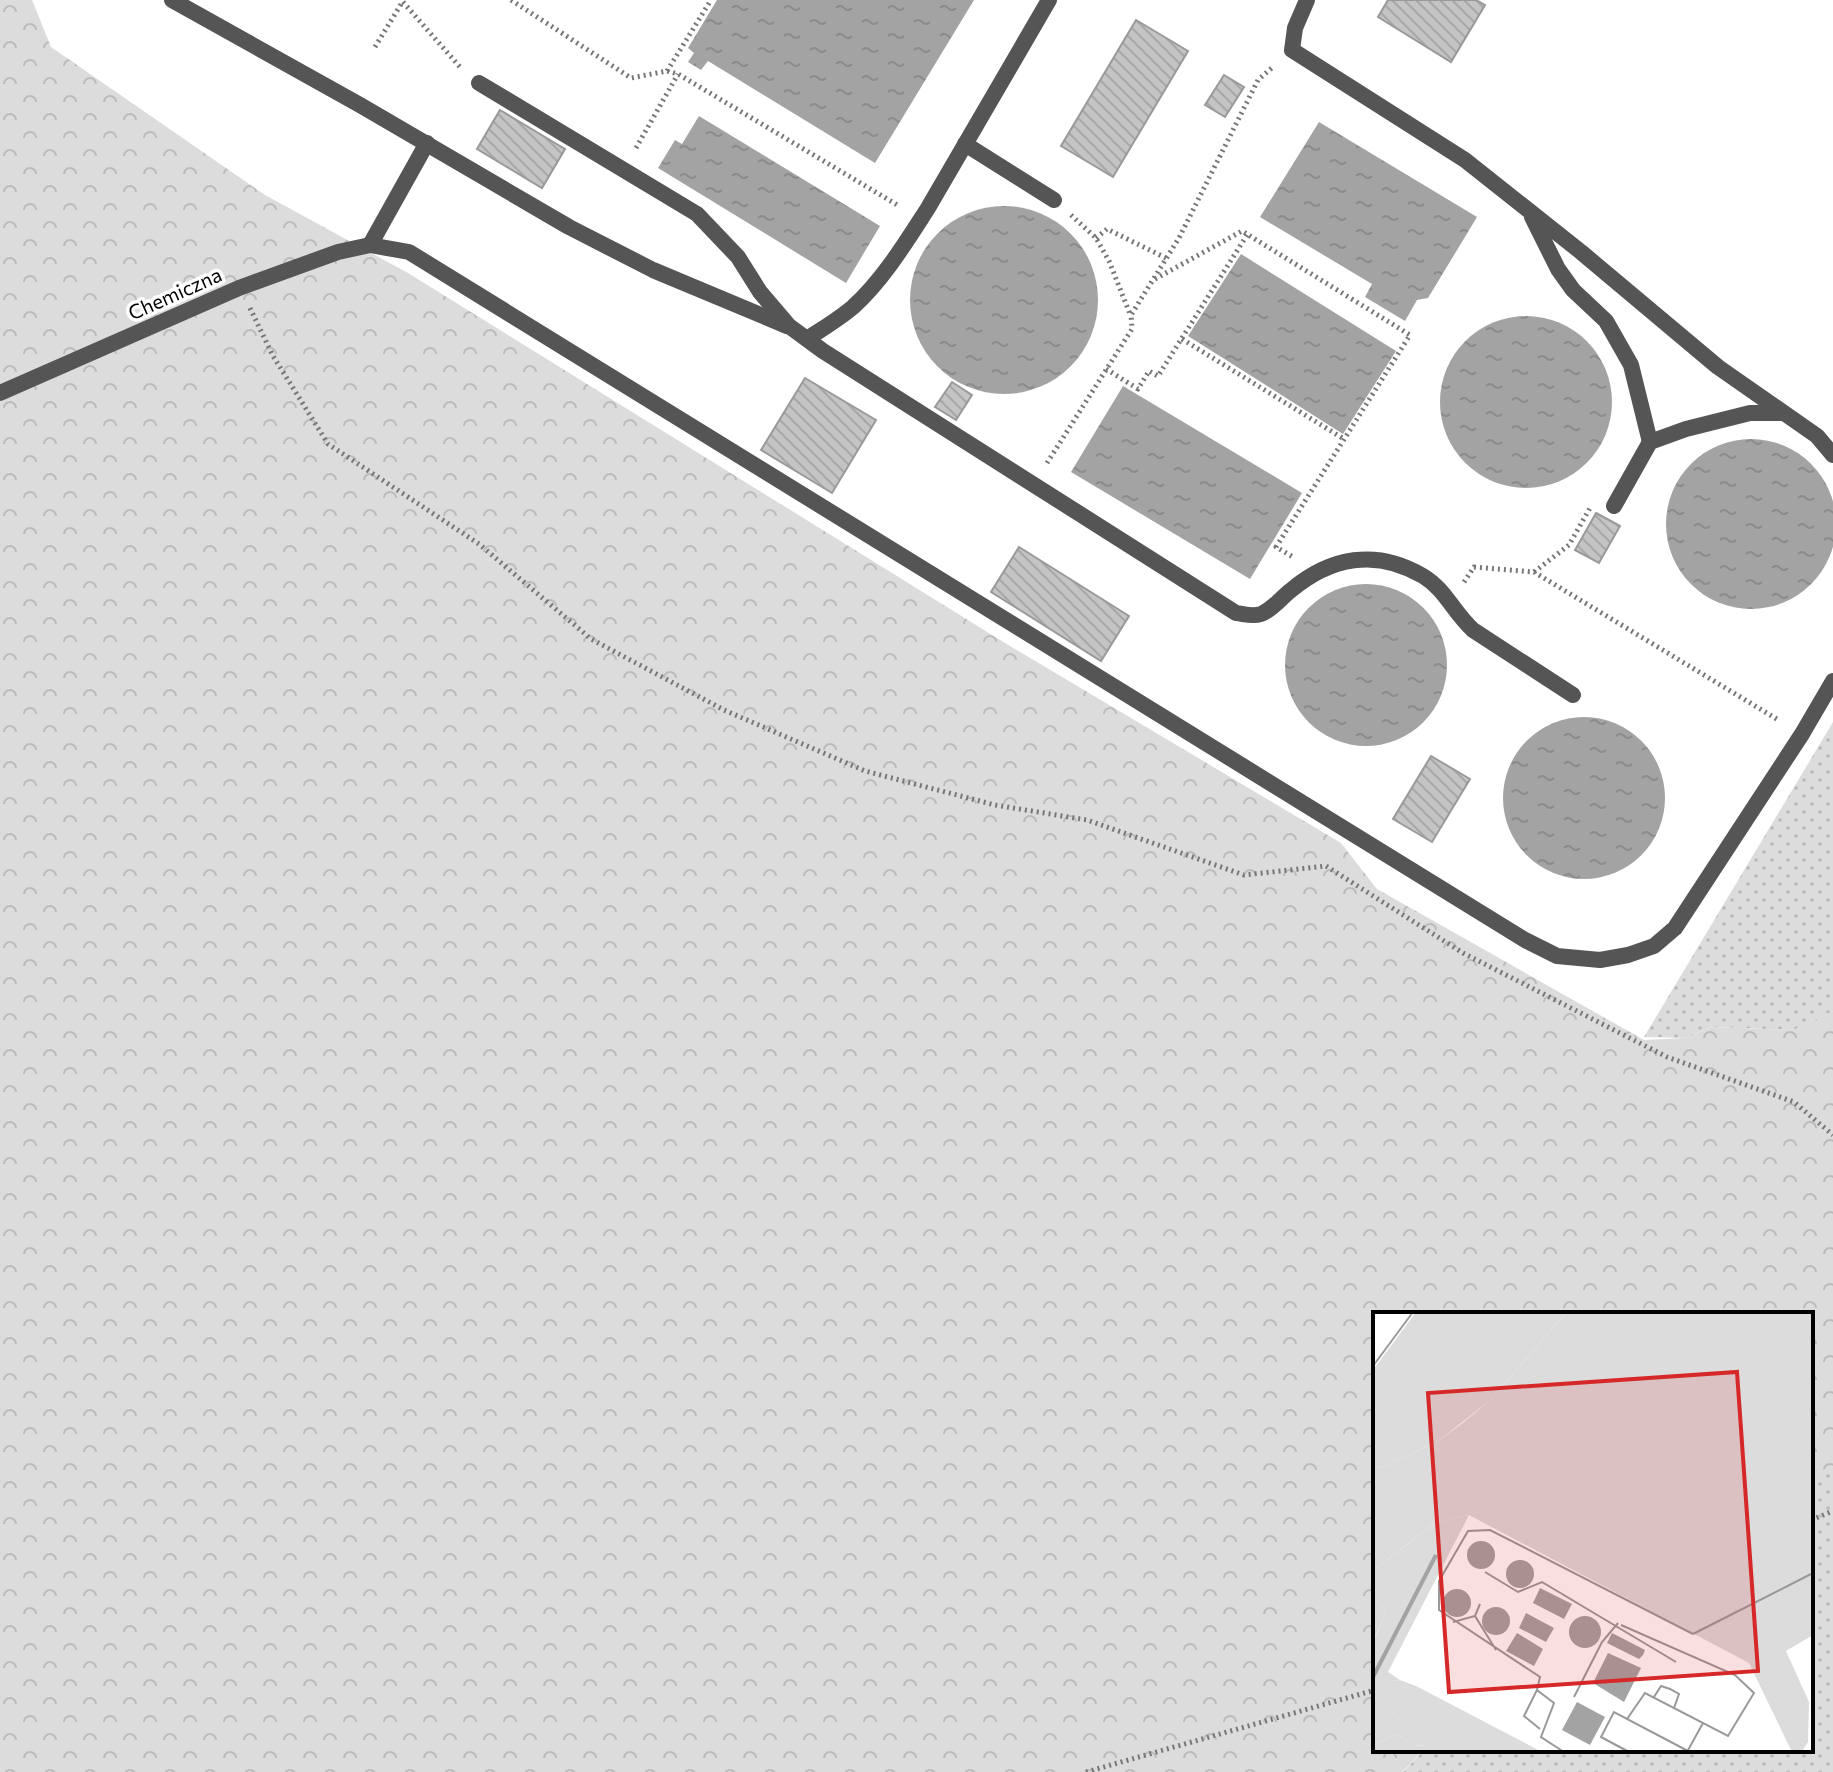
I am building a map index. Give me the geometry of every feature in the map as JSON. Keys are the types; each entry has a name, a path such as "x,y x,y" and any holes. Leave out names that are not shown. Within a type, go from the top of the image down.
{"street":[{"path":"172,0 427,143 569,227 653,270 789,326 1236,613 1250,616 1262,614 1289,591 1338,562 1382,561 1400,565 1424,576 1473,630 1573,695"},
{"path":"807,339 850,309 870,290 921,219 1049,0"},
{"path":"1307,0 1295,28 1292,50 1465,160 1718,367 1817,436 1833,455"},
{"path":"479,83 697,214 738,257 760,292 789,326"},
{"path":"427,143 370,245 409,252 1525,940 1557,956 1600,960 1628,955 1654,946 1675,928 1802,734 1833,681"},
{"path":"965,144 1054,200"},
{"path":"1529,211 1558,269 1573,290 1606,321 1631,365 1650,442"},
{"name":"Chemiczna","path":"0,393 239,288 338,252 370,245"},
{"path":"1614,506 1650,442 1686,429 1750,413 1782,413"}],"path":[{"path":"511,0 631,78 667,71 678,74 921,219"},
{"path":"667,71 711,0"},
{"path":"375,47 404,1 463,70 479,83"},
{"path":"1131,315 1168,259 1258,80 1292,50"},
{"path":"624,170 678,74"},
{"path":"1033,484 1132,329 1131,315 1096,238 1054,200"},
{"path":"1096,238 1107,229 1168,259"},
{"path":"1155,279 1242,231 1410,335 1276,547 1318,572"},
{"path":"1106,369 1138,389 1149,371 1158,376 1247,235"},
{"path":"239,288 273,356 328,444 479,544 591,639 724,710 865,771 995,805 1087,820 1244,875 1326,866 1463,953 1667,1057 1794,1102 1833,1135"},
{"path":"1182,339 1344,439"},
{"path":"1534,572 1569,545 1594,500 1614,506"},
{"path":"1451,603 1474,567 1534,572 1802,734"},
{"path":"1813,1519 1833,1511"},
{"path":"1086,1772 1373,1691"}],"green space":[{"path":"0,0 32,0 51,47 265,195 408,273 1005,643 1341,843 1377,889 1644,1040 1685,1038 1712,1027 1793,1030 1833,1011 1833,1466 1813,1474 1813,1312 1373,1312 1373,1752 1422,1752 1402,1772 0,1772"},
{"path":"1833,722 1833,1011 1794,1030 1712,1027 1685,1038 1644,1037"},
{"path":"1833,1466 1833,1772 1403,1772 1422,1752 1813,1752 1813,1474"}],"water":[{"path":"717,0 974,0 875,163 708,61 701,70 688,62 694,53 688,48"},
{"path":"699,116 880,226 846,283 658,168 675,140 682,144"},
{"path":"1319,122 1477,217 1428,298 1417,300 1405,321 1365,297 1372,284 1260,217"},
{"path":"1004,206 1040,213 1071,233 1091,264 1098,300 1091,336 1071,367 1040,387 1004,394 968,387 937,367 917,336 910,300 917,264 937,233 968,213"},
{"path":"1241,254 1396,351 1343,434 1188,336"},
{"path":"1526,316 1559,323 1587,341 1605,369 1612,402 1605,435 1587,463 1559,481 1526,488 1493,481 1465,463 1447,435 1440,402 1447,369 1465,341 1493,323"},
{"path":"1123,386 1302,493 1250,579 1071,472"},
{"path":"1751,439 1784,445 1811,464 1830,491 1834,504 1834,544 1830,557 1811,584 1784,603 1751,609 1718,603 1691,584 1672,557 1666,524 1672,491 1691,464 1718,445"},
{"path":"1366,584 1397,590 1423,608 1441,634 1447,665 1441,696 1423,722 1397,740 1366,746 1335,740 1309,722 1291,696 1285,665 1291,634 1309,608 1335,590"},
{"path":"1584,717 1615,723 1641,741 1659,767 1665,798 1659,829 1641,855 1615,873 1584,879 1553,873 1527,855 1509,829 1503,798 1509,767 1527,741 1553,723"}],"building":[{"path":"1388,0 1476,0 1485,5 1451,62 1378,17"},
{"path":"1136,20 1188,51 1113,177 1061,146"},
{"path":"1224,75 1244,87 1225,117 1205,105"},
{"path":"500,110 565,149 542,188 477,149"},
{"path":"805,378 876,420 832,493 761,450"},
{"path":"952,382 972,395 956,420 935,407"},
{"path":"1596,513 1620,526 1599,563 1575,550"},
{"path":"1019,547 1129,616 1101,661 991,592"},
{"path":"1431,756 1470,779 1432,842 1393,819"}]}
